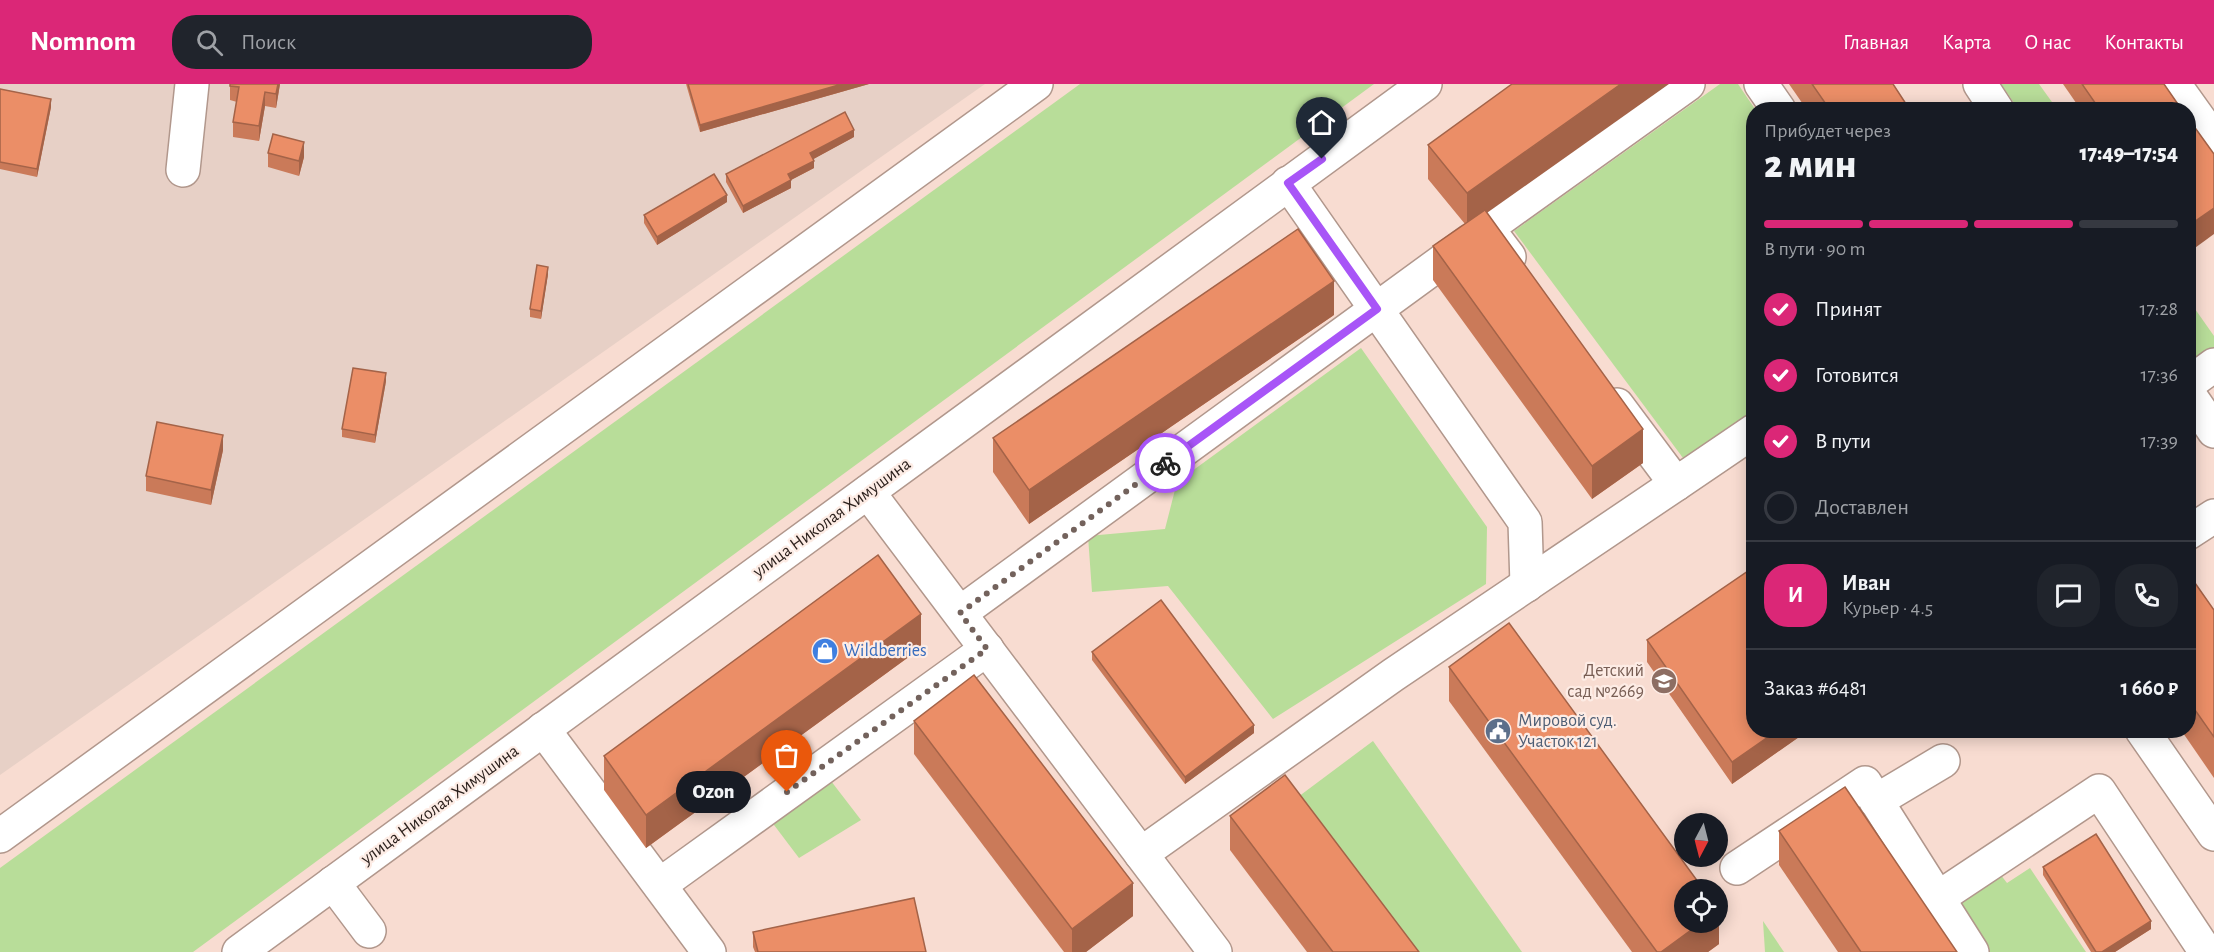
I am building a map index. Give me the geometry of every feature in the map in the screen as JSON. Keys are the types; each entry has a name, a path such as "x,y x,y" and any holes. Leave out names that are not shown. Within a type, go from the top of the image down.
{"street":[{"path":"183,170 192,84"},
{"path":"0,836 1036,84"},
{"name":"улица Николая Химушина","path":"239,952 1425,84"},
{"path":"960,613 1688,84"},
{"path":"1761,84 1773,102"},
{"path":"1980,84 1992,102"},
{"path":"2174,84 2187,102"},
{"path":"2196,115 2214,140"},
{"path":"1288,183 1525,522 1527,585"},
{"path":"1487,228 1528,283"},
{"path":"2196,378 2214,365"},
{"path":"1600,382 1676,484"},
{"path":"2196,405 2214,431"},
{"path":"1141,854 1393,675 1746,437"},
{"path":"868,492 1215,952"},
{"path":"2196,528 2214,516"},
{"path":"661,884 987,649"},
{"path":"543,729 661,884 709,952"},
{"path":"2148,738 2214,834"},
{"path":"1876,801 1943,761"},
{"path":"1737,868 1865,783 1972,952"},
{"path":"1938,897 2099,790 2206,952"},
{"path":"333,883 369,931"}],"shaded area":[{"path":"0,84 985,84 0,775"}],"green space":[{"path":"1080,84 1374,84 193,952 0,952 0,868"},
{"path":"1720,84 1738,84 1750,102 1746,102 1746,416 1686,462 1514,231"},
{"path":"2001,84 2039,84 2052,102 2013,102"},
{"path":"2196,310 2214,336 2214,348 2196,360"},
{"path":"1361,348 1487,527 1486,584 1273,719 1168,586 1092,592 1088,536 1165,529 1177,482"},
{"path":"1373,741 1522,952 1414,952 1298,797"},
{"path":"831,781 861,820 799,858 771,821"},
{"path":"2030,868 2086,952 1985,952 1951,899 1997,870 2007,883"},
{"path":"1763,921 1784,952 1765,952"}],"building":[{"path":"230,84 278,84 276,94 265,92 259,126 233,122 239,87 230,86"},
{"path":"688,84 842,84 700,125"},
{"path":"1512,84 1621,84 1467,193 1428,145"},
{"path":"1812,84 1893,84 1905,102 1824,102"},
{"path":"2082,84 2164,84 2176,102 2094,102"},
{"path":"0,89 51,99 37,169 0,162"},
{"path":"845,112 854,130 810,153 814,161 788,174 791,180 743,206 726,174"},
{"path":"2196,129 2214,154 2214,208 2196,220"},
{"path":"273,134 304,142 299,161 268,153"},
{"path":"714,174 727,195 657,237 644,215"},
{"path":"1485,210 1643,429 1592,466 1433,246"},
{"path":"1298,229 1334,281 1029,490 993,438"},
{"path":"537,265 548,267 541,311 530,309"},
{"path":"353,368 386,373 375,435 342,429"},
{"path":"157,422 223,435 211,490 146,476"},
{"path":"878,555 921,614 646,815 604,756"},
{"path":"1746,572 1746,738 1766,738 1732,762 1647,640"},
{"path":"2196,584 2214,610 2214,737 2196,711"},
{"path":"1161,600 1254,725 1185,777 1092,652"},
{"path":"1509,623 1674,849 1674,867 1687,867 1696,879 1674,879 1674,933 1687,933 1661,952 1657,952 1449,667"},
{"path":"974,675 1133,883 1072,929 914,721"},
{"path":"1285,775 1419,952 1333,952 1230,816"},
{"path":"1845,787 1957,952 1861,952 1779,831"},
{"path":"2096,834 2151,921 2102,952 2096,952 2043,867"},
{"path":"914,898 926,952 758,952 753,932"}],"way so far":[{"path":"787,792 987,649 960,613 1165,463"}],"place":[{"name":"Wildberries","path":"825,651"},
{"name":"Детский сад №2669","path":"1664,681"},
{"name":"Мировой суд. Участок 121","path":"1498,731"},
{"name":"Ozon","path":"787,792"}],"route":[{"path":"1165,463 1377,309 1288,183 1322,159"}]}
